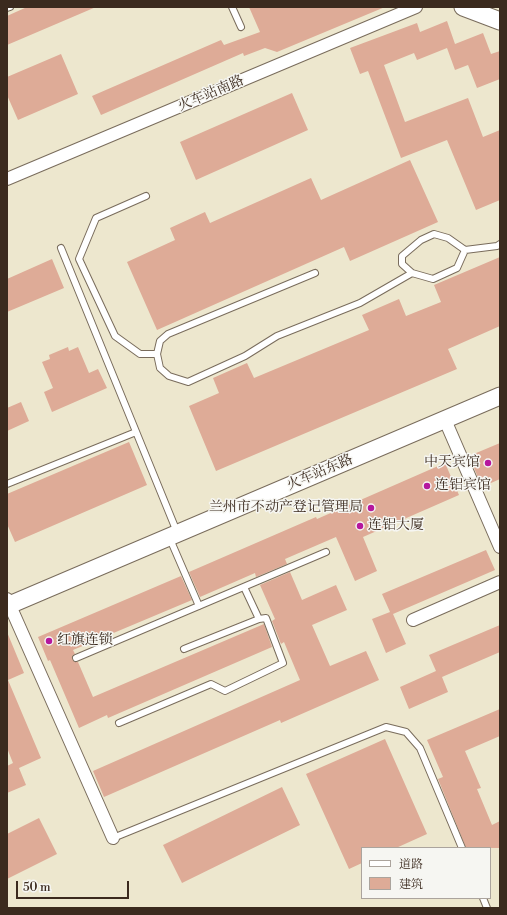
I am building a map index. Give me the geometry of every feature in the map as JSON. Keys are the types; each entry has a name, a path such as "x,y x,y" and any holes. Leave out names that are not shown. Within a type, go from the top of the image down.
{"main road":[{"path":"464,7 500,21"},
{"name":"火车站东路","path":"8,604 173,536 500,396"}],"street":[{"name":"火车站南路","path":"7,179 409,8"},
{"path":"445,420 500,547"},
{"path":"413,620 500,582"},
{"path":"8,604 113,838"}],"lane":[{"path":"232,7 241,27"},
{"path":"146,196 96,218 79,259 115,336 140,354 157,354"},
{"path":"465,250 457,268 433,279 412,273 402,264 402,256 421,240 434,234 448,238 465,250 497,246 500,244"},
{"path":"62,248 136,432 199,606"},
{"path":"315,273 168,334 160,341 157,354 160,368 169,376 188,382 245,356 277,336 360,303 412,273"},
{"path":"7,484 136,432"},
{"path":"76,658 326,552"},
{"path":"244,587 259,618"},
{"path":"119,723 211,684 225,691 283,663 266,618 259,618 184,649"},
{"path":"113,838 386,727 406,732 420,748 462,847"}],"building":[{"path":"27,7 96,7 7,45 7,16"},
{"path":"249,7 385,7 277,52 265,48 244,56 243,53 101,115 92,96 221,40 224,45 260,32"},
{"path":"447,21 455,44 483,33 491,54 500,51 500,79 477,88 468,65 455,70 447,48 417,60 414,53 384,65 405,122 468,98 483,137 500,130 500,200 476,210 447,140 401,158 368,71 360,74 350,48 417,23 420,32"},
{"path":"61,54 78,94 18,120 7,95 7,77"},
{"path":"292,93 308,130 196,180 180,142"},
{"path":"410,160 438,222 350,261 344,247 157,330 127,262 175,240 170,228 205,212 210,223 311,178 321,200"},
{"path":"500,257 500,326 448,349 457,369 216,471 189,406 219,393 213,378 247,363 254,378 369,330 362,315 399,299 406,316 441,302 434,285"},
{"path":"52,259 64,288 7,312 7,279"},
{"path":"68,347 69,351 78,347 89,373 98,369 107,388 52,412 44,392 53,388 42,362 50,359 49,355"},
{"path":"21,402 29,421 7,431 7,408"},
{"path":"129,442 147,485 15,542 7,524 7,494"},
{"path":"500,443 500,479 482,487 469,456"},
{"path":"445,463 459,495 363,537 377,571 355,581 336,537 285,559 287,564 256,577 255,573 200,597 189,572 316,517 317,519"},
{"path":"486,550 495,570 393,614 406,644 386,653 372,619 390,612 382,594"},
{"path":"290,572 302,600 336,585 347,610 312,625 330,666 366,651 379,680 281,723 280,720 104,797 93,771 300,680 284,642 281,644 272,621 275,619 260,585"},
{"path":"181,576 192,600 73,650 75,654 72,656 72,659 75,662 78,662 93,697 264,624 272,647 108,718 107,715 79,728 50,660 48,661 38,637"},
{"path":"500,625 500,652 442,677 448,692 409,709 400,687 436,671 429,655"},
{"path":"7,632 24,673 8,680 41,758 19,768 26,785 7,793 7,766 13,763 7,748"},
{"path":"500,709 500,736 465,751 481,788 477,789 492,825 500,821 500,848 466,847 438,779 443,777 427,740"},
{"path":"385,739 427,834 398,847 361,847 361,863 349,869 306,774"},
{"path":"282,787 300,825 182,883 163,845"},
{"path":"39,818 57,854 7,879 7,834"}],"place":[{"name":"中天宾馆","path":"488,463"},
{"name":"连铝宾馆","path":"427,486"},
{"name":"兰州市不动产登记管理局","path":"371,508"},
{"name":"连铝大厦","path":"360,526"},
{"name":"红旗连锁","path":"49,641"}]}
